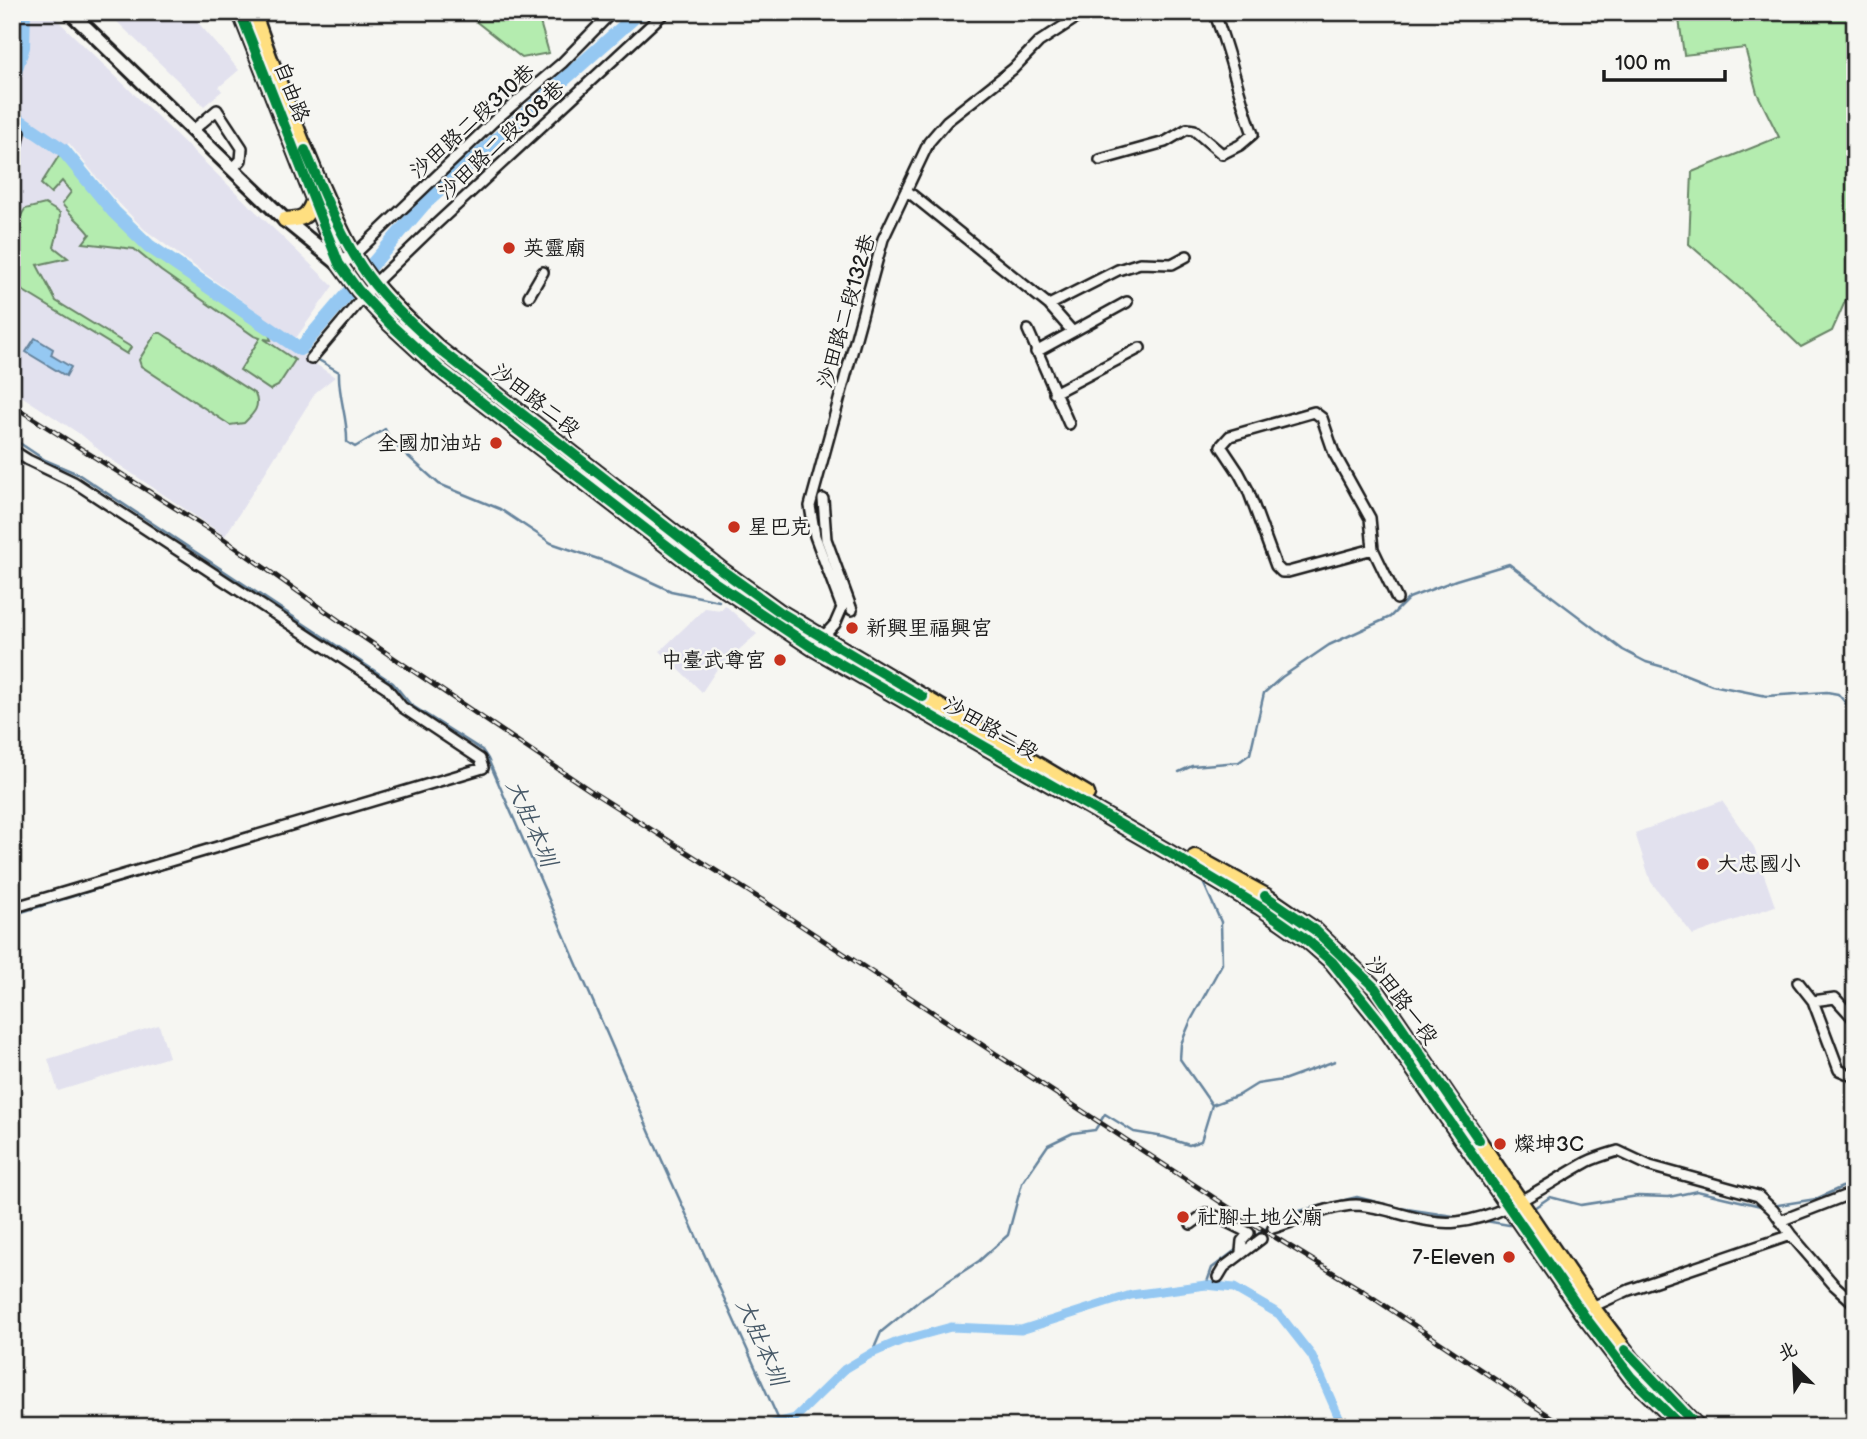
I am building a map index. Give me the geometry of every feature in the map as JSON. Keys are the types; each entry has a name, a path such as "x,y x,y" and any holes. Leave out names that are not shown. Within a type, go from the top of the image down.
{"main road":[{"name":"自由路","path":"240,12 313,202 340,264"},
{"name":"自由路","path":"253,12 302,142 354,255"},
{"path":"285,220 308,216 313,202"},
{"name":"沙田路二段","path":"354,255 407,318 457,363 818,643"},
{"name":"沙田路二段","path":"340,264 361,293 390,324 440,370 714,582 1172,849"},
{"name":"沙田路一段","path":"1172,849 1307,940 1332,962 1385,1028 1528,1223"},
{"path":"1528,1223 1632,1359 1698,1427"},
{"path":"1528,1223 1585,1317 1623,1367 1682,1427"}],"street":[{"name":"沙田路二段","path":"70,12 285,220 340,264"},
{"name":"沙田路二段310巷","path":"354,255 494,121 562,63 612,12"},
{"name":"沙田路二段308巷","path":"311,359 361,293 369,276 432,228 665,12"},
{"name":"沙田路二段132巷","path":"818,643 835,624 842,608 815,537 810,506 883,239 929,142 947,121 1013,69 1039,42 1076,18 1092,12"},
{"path":"1100,160 1165,142 1187,129 1194,130 1222,154 1253,135 1240,98 1225,39 1214,12"},
{"path":"12,15 12,35"},
{"path":"192,131 217,110 242,148 241,160 232,169"},
{"path":"12,126 20,132 18,143 12,147"},
{"path":"906,190 1049,305 1072,331"},
{"path":"340,264 354,255"},
{"path":"1049,305 1118,270 1140,263 1172,264 1187,256"},
{"path":"529,296 544,272"},
{"path":"1036,352 1126,302"},
{"path":"1028,330 1069,424"},
{"path":"1054,393 1140,348"},
{"path":"1373,549 1282,572 1276,566 1240,472 1221,446 1230,436 1314,412 1322,418 1334,453 1370,518 1373,549 1397,600"},
{"path":"12,450 74,482 386,687 402,707 480,760 483,768 12,908"},
{"path":"823,499 826,539 852,610"},
{"path":"1798,982 1813,1001 1839,1070 1855,1077"},
{"path":"1813,1001 1835,998 1855,1020"},
{"path":"1273,1228 1356,1205 1454,1223 1495,1214 1590,1161 1618,1151 1650,1166 1758,1196 1773,1210 1791,1236 1834,1285 1855,1304"},
{"path":"1780,1222 1855,1192"},
{"path":"1191,1224 1206,1213 1249,1233 1242,1241 1241,1252"},
{"path":"1592,1307 1629,1290 1791,1236"},
{"path":"1218,1278 1224,1267 1261,1239"}],"shaded area":[{"path":"12,12 49,12 333,286 296,338 144,229 111,195 69,143 58,156 142,249 335,377 316,392 225,536 106,456 83,436 12,390"},
{"path":"107,12 189,12 239,70 219,87 222,91 204,106"},
{"path":"725,605 757,634 717,669 702,692 660,651 705,608 721,610"},
{"name":"大忠國小","path":"1722,801 1754,847 1775,906 1693,935 1651,882 1635,833"},
{"path":"159,1025 169,1057 58,1091 48,1059"}],"green space":[{"path":"464,12 537,12 549,53 522,58"},
{"path":"1678,12 1855,12 1855,279 1832,331 1801,347 1689,244 1692,172 1779,137 1757,93 1745,48 1684,55"},
{"path":"62,151 103,203 135,235 265,323 271,340 264,339 295,360 278,386 270,390 240,370 260,338 161,271 134,249 83,243 90,234 62,204 71,192 62,181 51,193 41,184"},
{"path":"45,204 60,213 54,247 68,258 37,265 56,301 131,347 127,354 12,284 12,230 25,209"},
{"path":"156,333 161,333 255,394 257,407 244,423 230,425 141,366 139,360"}],"water":[{"path":"35,338 53,349 51,355 71,367 66,376 26,352"}],"waterway":[{"path":"12,80 23,47 24,12"},
{"path":"12,112 14,117 63,150 114,212 149,246 300,349 424,204 640,12"},
{"path":"300,349 339,372 347,442 355,447 385,429 391,441 439,484 500,509 551,543 610,563 671,591 719,601"},
{"name":"大肚本圳","path":"12,438 45,460 78,474 393,683 411,705 482,750 782,1427"},
{"path":"1179,772 1192,766 1239,762 1250,754 1264,693 1282,677 1329,645 1390,617 1409,598 1509,564 1623,650 1646,662 1712,685 1767,696 1827,692 1838,694 1855,714"},
{"path":"12,915 302,826"},
{"path":"872,1353 881,1332 924,1297 979,1261 1008,1235 1022,1183 1048,1145 1073,1133 1095,1130 1105,1114 1134,1132 1189,1145 1201,1141 1212,1105 1180,1059 1181,1044 1191,1020 1222,964 1221,922 1203,882"},
{"path":"1212,1105 1241,1094 1257,1084 1283,1080 1335,1061"},
{"path":"1772,1206 1816,1199 1855,1181"},
{"path":"1531,1210 1550,1197 1581,1205 1638,1196 1669,1197 1697,1191 1765,1207"},
{"path":"1245,1243 1287,1214 1357,1197 1400,1208 1460,1217"},
{"path":"1480,1220 1509,1225 1514,1221"},
{"path":"1206,1285 1212,1268 1237,1249"},
{"path":"761,1427 795,1418 845,1369 900,1341 951,1327 1021,1330 1131,1295 1206,1285 1234,1288 1279,1314 1312,1356 1343,1427"}],"railway":[{"path":"12,405 221,537 351,629 594,793 770,905 1260,1228 1363,1291 1566,1427"}],"cycle path":[{"path":"240,12 339,264 358,290 390,324 440,370 714,582 813,648 1170,853 1260,907 1307,940 1332,962 1385,1028 1585,1317 1631,1377 1682,1427"},
{"path":"305,150 338,224 361,266 387,299 439,349 723,571 780,612 923,697"},
{"path":"1265,896 1315,930 1375,988 1479,1140"},
{"path":"1625,1350 1698,1427"}],"place":[{"name":"英靈廟","path":"509,248"},
{"name":"全國加油站","path":"496,443"},
{"name":"星巴克","path":"734,527"},
{"name":"新興里福興宮","path":"852,628"},
{"name":"中臺武尊宮","path":"780,660"},
{"name":"大忠國小","path":"1703,864"},
{"name":"燦坤3C","path":"1500,1144"},
{"name":"社腳土地公廟","path":"1183,1217"},
{"name":"7-Eleven","path":"1509,1257"}]}
